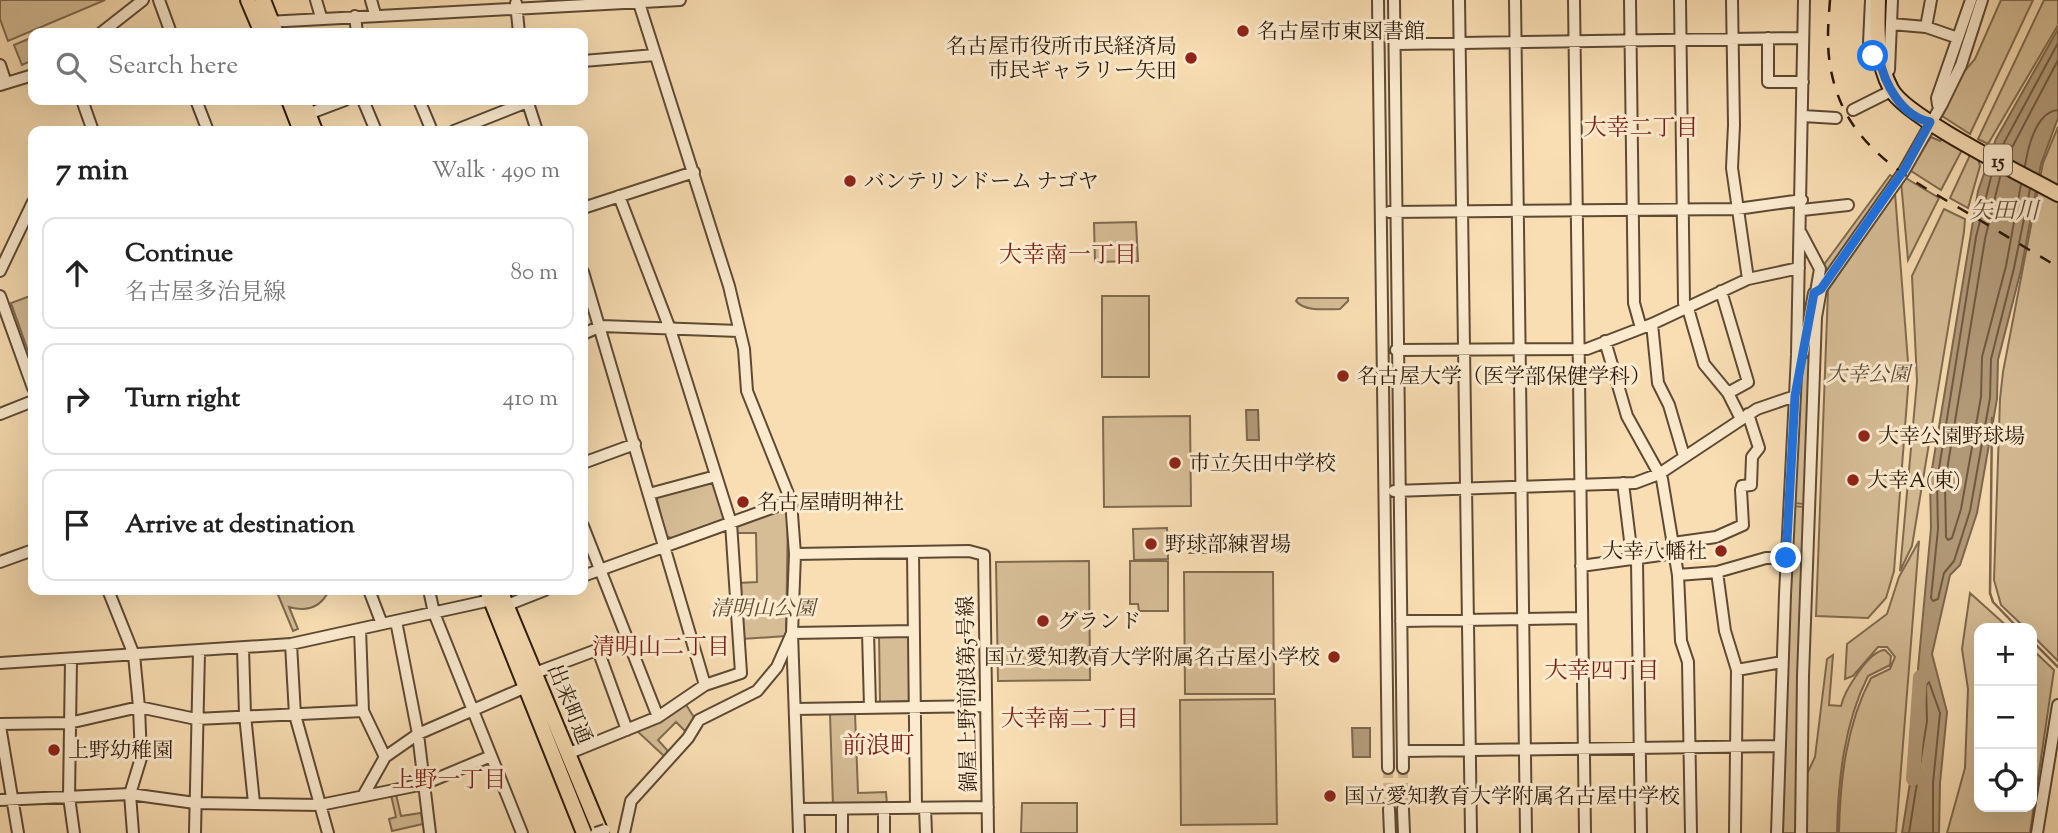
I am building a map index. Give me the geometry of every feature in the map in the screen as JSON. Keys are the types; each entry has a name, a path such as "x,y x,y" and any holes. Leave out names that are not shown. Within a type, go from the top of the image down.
{"main road":[{"path":"248,0 267,28"},
{"path":"263,0 267,28"},
{"name":"15","path":"1881,0 1879,57 1891,91 1905,107 2058,194"},
{"name":"15","path":"1881,0 1882,44 1889,70 1900,88 1934,124"},
{"path":"291,105 299,126"},
{"path":"305,105 313,126"},
{"name":"出来町通","path":"494,595 526,687 584,833"},
{"name":"出来町通","path":"495,595 506,605 601,832"}],"street":[{"path":"108,28 144,0"},
{"path":"159,0 169,28"},
{"path":"316,0 321,17"},
{"path":"371,0 375,14"},
{"path":"638,0 730,286 747,391 791,501 795,554 792,633 799,833"},
{"path":"267,28 321,17 355,16 435,6 680,0"},
{"path":"1378,0 1388,768"},
{"path":"1394,0 1396,350 1403,768"},
{"path":"1459,0 1471,833"},
{"path":"1515,0 1526,833"},
{"path":"1574,0 1585,833"},
{"path":"1630,0 1634,303 1646,326 1658,383 1673,414 1685,456"},
{"path":"1581,566 1635,560 1716,537 1743,524 1741,490 1742,486 1751,485 1752,457 1759,447 1745,417 1704,364 1684,303 1680,0"},
{"path":"1732,0 1732,168 1748,279"},
{"path":"1777,833 1802,205 1804,0"},
{"path":"1871,0 1869,43 1873,56 1879,57"},
{"path":"1889,70 1892,0"},
{"path":"1926,27 1931,0"},
{"path":"1939,108 1937,98 1971,0"},
{"path":"1795,396 1818,291 1934,124 1939,108 1961,65 1983,0"},
{"path":"516,3 518,28"},
{"path":"355,16 356,28"},
{"path":"1891,24 1926,27 1958,38"},
{"path":"1395,44 1803,37"},
{"path":"1768,38 1768,82 1803,82"},
{"path":"588,61 655,55"},
{"path":"0,65 3,84 28,76"},
{"path":"1853,110 1891,91"},
{"path":"84,105 91,126"},
{"path":"198,105 206,126"},
{"path":"308,114 332,105"},
{"path":"364,105 374,126"},
{"path":"421,105 430,126"},
{"path":"467,126 518,105"},
{"path":"528,105 535,126"},
{"path":"1803,116 1836,118"},
{"path":"483,120 485,126"},
{"path":"588,206 694,172"},
{"path":"567,754 658,718 705,685 741,673 731,523 670,329 619,196"},
{"path":"1381,212 1737,209 1848,205"},
{"path":"0,271 28,212"},
{"path":"1801,233 1821,269 1816,317 1808,507 1801,833"},
{"path":"1396,350 1578,350 1646,326 1748,279 1799,268"},
{"path":"588,287 705,685"},
{"path":"1721,290 1748,382 1728,393"},
{"path":"0,296 28,374"},
{"path":"588,332 601,326 739,331"},
{"path":"1605,341 1627,416 1659,474 1674,548 1681,641 1689,662 1691,833"},
{"path":"1385,492 1522,488 1644,480 1659,474 1745,417 1795,396"},
{"path":"0,414 28,403"},
{"path":"588,461 635,444"},
{"path":"649,494 716,476"},
{"path":"1623,483 1632,557 1635,560 1642,833"},
{"path":"588,574 791,501"},
{"path":"588,539 658,718"},
{"name":"鍋屋上野前浪第5号線","path":"913,552 969,551 984,555 988,833"},
{"path":"0,562 28,552"},
{"path":"795,554 913,552 915,707 921,808 926,833"},
{"path":"1678,575 1717,572 1766,558 1786,558"},
{"path":"1717,572 1725,631 1737,670 1735,833"},
{"path":"110,595 134,655 139,707 141,758 130,794 132,833"},
{"path":"371,595 382,624"},
{"path":"430,595 433,613 522,833"},
{"path":"0,663 291,644 433,613 487,595"},
{"path":"506,605 532,595"},
{"path":"1401,621 1582,618"},
{"path":"396,621 418,734 430,833"},
{"path":"360,629 363,711 385,757"},
{"path":"792,633 914,631"},
{"path":"868,632 870,708"},
{"path":"624,833 631,801 688,738 699,720 757,691 777,667 792,633"},
{"path":"535,673 626,639"},
{"path":"291,644 295,715 328,833"},
{"path":"243,648 245,715 254,803"},
{"path":"598,650 627,730"},
{"path":"195,833 199,652"},
{"path":"71,660 69,797 74,833"},
{"path":"1737,670 1783,663"},
{"path":"363,796 385,757 418,734 526,687"},
{"path":"2037,833 2058,705"},
{"path":"795,709 986,706"},
{"path":"18,833 0,725 69,723 139,707 196,719 363,711"},
{"path":"1403,751 1640,750 1779,746"},
{"path":"0,800 130,794 195,803 320,805 424,784 491,756"},
{"path":"799,809 988,807"},
{"path":"884,808 884,833"},
{"path":"842,809 842,833"},
{"path":"1389,809 1390,833"},
{"path":"1404,809 1404,833"}],"green space":[{"path":"0,0 105,0 39,28 28,28 28,33 8,41 0,19"},
{"path":"2001,0 2033,0 1970,134 1942,116 1963,73 1975,59"},
{"path":"2044,0 2058,0 2058,25 1988,144 1978,139"},
{"path":"28,39 28,62 22,65 14,45"},
{"path":"2058,127 2058,661 2037,640 2037,623 2020,623 2001,605 1994,580 2003,372 2043,163"},
{"path":"1931,137 1940,141 1942,139 1962,150 1941,190 1908,169"},
{"path":"1970,155 1978,159 1980,166 1968,208 1950,198"},
{"path":"1890,175 1895,178 1820,286 1823,266"},
{"path":"1904,177 1939,198 1908,260 1901,181"},
{"name":"大幸公園野球場","path":"1895,193 1909,375 1894,571 1886,598 1868,618 1816,616 1828,290"},
{"path":"1944,209 1965,219 1964,232 1912,546 1900,571 1917,381 1912,276"},
{"path":"1136,222 1138,261 1095,262 1094,223"},
{"path":"1102,296 1149,296 1149,377 1102,377"},
{"path":"28,297 28,351 11,303"},
{"path":"1298,298 1348,298 1348,301 1340,309 1316,309 1300,305 1296,301"},
{"path":"1812,307 1805,504 1793,503 1800,387"},
{"path":"1190,416 1191,506 1104,507 1103,417"},
{"path":"713,481 725,519 671,538 666,536 656,495"},
{"path":"1792,506 1805,507 1803,554 1789,554"},
{"name":"清明山公園","path":"783,507 788,512 786,636 742,639 738,583 757,582 756,533 735,533 736,524"},
{"name":"野球部練習場","path":"1167,528 1168,559 1134,560 1133,529"},
{"path":"1919,541 1896,833 1839,833 1846,754 1862,696 1871,678 1890,669 1895,657 1887,647 1878,647 1853,676 1845,679 1847,644 1887,614 1899,577"},
{"path":"1789,558 1803,558 1797,833 1780,833"},
{"name":"グランド","path":"1089,561 1090,680 998,681 996,562"},
{"path":"1130,561 1168,561 1168,611 1139,611 1138,604 1130,604"},
{"path":"1184,572 1273,572 1274,694 1185,694"},
{"path":"1970,593 2003,623 1974,623 1974,812 2033,812 2030,833 1947,833 1965,768 1968,689 1962,649"},
{"path":"278,595 326,595 318,605 307,609 289,607 298,629 293,631"},
{"path":"879,635 910,636 911,699 908,701 880,702"},
{"path":"1885,650 1891,656 1890,665 1868,676 1853,713 1841,773 1837,833 1805,833 1806,776 1815,757 1827,659 1833,655 1829,705 1841,706 1852,682 1865,664"},
{"path":"2037,654 2054,670 2037,785"},
{"path":"1275,699 1277,824 1181,825 1180,700"},
{"path":"685,703 695,719 685,731 676,722 658,740 668,751 664,756 636,730"},
{"path":"855,713 858,793 886,792 887,805 833,806 830,714"},
{"path":"396,794 401,816 421,813 423,824 392,831 389,819 396,817 391,795"},
{"path":"1022,803 1077,803 1077,833 1021,833"}],"water":[{"name":"矢田川","path":"2058,29 2058,118 2041,164 2021,270 1998,360 1997,399 1977,513 1960,565 1950,575 1932,654 1947,712 1940,783 1939,833 1902,833 1920,720 1918,669 1931,528 1930,481 1978,191 1996,139"},
{"path":"1246,410 1258,410 1259,440 1247,440"},
{"path":"1217,538 1217,553 1189,553 1189,539"},
{"path":"1352,728 1370,728 1370,757 1353,757"}],"waterway":[{"path":"1992,418 1990,593 1993,602 2013,623"},
{"path":"2037,646 2058,667"},
{"name":"矢田川","path":"1913,779 1920,677"}],"tunnel":[{"path":"1388,768 1389,809"},
{"path":"1403,768 1403,809"}],"railway":[{"path":"1830,0 1828,47 1832,75 1850,121 1864,139 1899,171 2058,267"}],"place":[{"name":"名古屋市東図書館","path":"1243,31"},
{"name":"名古屋市役所市民経済局 市民ギャラリー矢田","path":"1191,58"},
{"name":"バンテリンドーム ナゴヤ","path":"850,181"},
{"name":"名古屋大学（医学部保健学科）","path":"1343,376"},
{"name":"大幸公園野球場","path":"1864,436"},
{"name":"市立矢田中学校","path":"1175,463"},
{"name":"大幸A(東)","path":"1853,480"},
{"name":"名古屋晴明神社","path":"743,502"},
{"name":"野球部練習場","path":"1151,544"},
{"name":"大幸八幡社","path":"1721,551"},
{"name":"グランド","path":"1043,621"},
{"name":"国立愛知教育大学附属名古屋小学校","path":"1334,657"},
{"name":"上野幼稚園","path":"54,750"},
{"name":"国立愛知教育大学附属名古屋中学校","path":"1330,796"}],"district":[{"name":"大幸二丁目","path":"1641,127"},
{"name":"大幸南一丁目","path":"1068,254"},
{"name":"清明山二丁目","path":"661,646"},
{"name":"大幸四丁目","path":"1602,670"},
{"name":"大幸南二丁目","path":"1070,718"},
{"name":"前浪町","path":"878,745"},
{"name":"上野一丁目","path":"449,779"}],"route":[{"path":"1786,558 1795,396 1799,386 1808,314 1814,293 1821,289 1899,178 1930,122 1922,120 1898,101 1891,91 1879,57 1873,56"}],"park label":[{"name":"大幸公園","path":"1868,374"}]}
